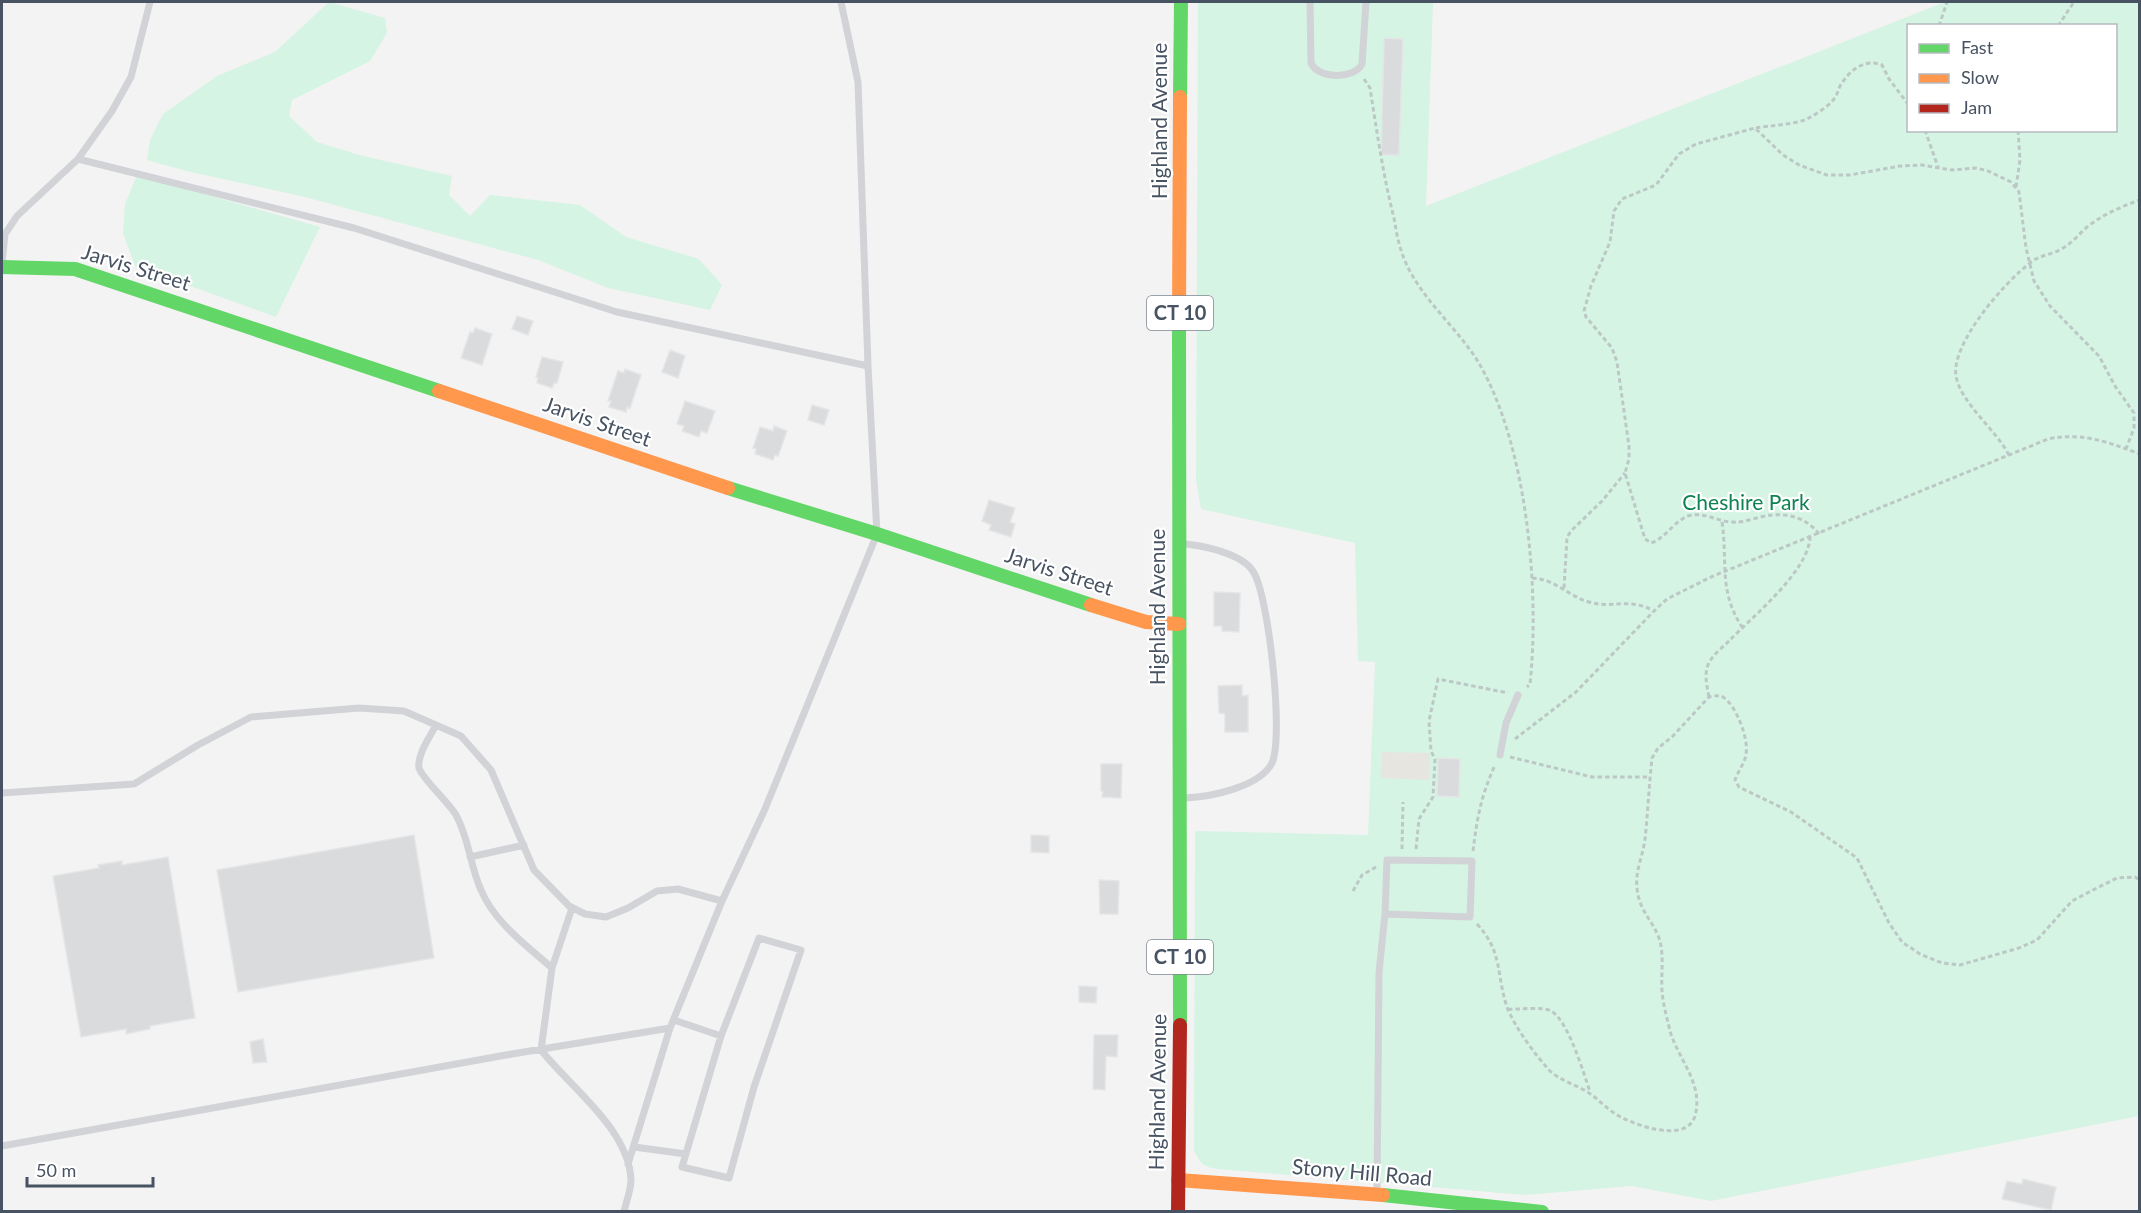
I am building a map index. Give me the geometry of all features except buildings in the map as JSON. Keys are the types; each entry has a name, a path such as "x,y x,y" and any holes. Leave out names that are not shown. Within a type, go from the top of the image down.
{"main road":[{"name":"Highland Avenue","path":"1178,1212 1181,2"},
{"name":"Jarvis Street","path":"2,266 75,269 731,489 877,534 1128,617 1146,622 1179,624"},
{"name":"Stony Hill Road","path":"1178,1180 1377,1194 1542,1212"}],"lane":[{"path":"2,266 5,234 17,216 78,159 112,111 131,77 150,2"},
{"path":"628,1167 670,1028 722,901 765,809 877,534 868,366 858,82 841,2"},
{"path":"1310,2 1311,63 1320,73 1331,75 1354,73 1362,64 1366,2"},
{"path":"78,159 354,228 617,312 868,366"},
{"path":"1179,543 1199,545 1233,555 1254,571 1263,598 1275,687 1275,746 1272,762 1263,774 1250,782 1224,792 1180,799"},
{"path":"1500,755 1504,730 1518,695"},
{"path":"2,794 134,784 198,745 251,717 358,708 404,711 461,736 491,770 534,870 572,908 585,914 606,917 628,908 657,891 678,889 722,901"},
{"path":"436,725 421,755 419,768 423,777 439,792 456,815 481,891 490,907 503,924 552,969"},
{"path":"470,857 524,845"},
{"path":"1377,1194 1379,972 1385,914 1387,860 1472,861 1470,917 1385,914"},
{"path":"572,908 552,969 541,1050 587,1098 611,1130 625,1154 631,1180 624,1212"},
{"path":"759,938 801,950 754,1087 729,1178 682,1167 722,1036 759,938"},
{"path":"674,1020 722,1036"},
{"path":"2,1146 98,1127 670,1028"},
{"path":"634,1148 686,1154"}],"path":[{"path":"1939,24 1947,2"},
{"path":"2059,24 2074,2"},
{"path":"1563,588 1567,537 1625,473 1629,459 1617,362 1612,348 1584,311 1591,286 1610,242 1614,211 1622,199 1656,185 1679,154 1696,144 1806,119 1827,106 1856,68 1866,63 1873,62 1882,65 1889,79 1907,103"},
{"path":"1359,70 1370,88 1380,156 1402,254 1410,271 1435,308 1478,362 1494,392 1504,419 1522,494 1532,578 1534,647 1530,684 1518,695 1438,678 1428,721 1431,751 1435,759 1433,796 1419,819 1415,860"},
{"path":"1755,129 1783,155 1799,165 1827,175 1850,175 1900,166 1922,165 1952,170 1976,168 2011,182 2016,187 2020,198 2029,263 2034,281 2050,306 2099,356 2115,386 2134,413 2134,428 2126,449"},
{"path":"1926,132 1938,166"},
{"path":"2016,187 2020,166 2018,132"},
{"path":"2010,455 1961,390 1956,374 1961,351 1986,306 2029,263 2038,257 2050,255 2065,247 2112,210 2139,200"},
{"path":"1472,861 1480,803 1500,755 1523,730 1576,692 1667,599 1725,571 2048,439 2080,436 2139,454"},
{"path":"1625,473 1645,539 1651,543 1688,516 1704,515 1722,521 1737,522 1766,516 1790,516 1806,521 1819,534"},
{"path":"1722,521 1725,583 1730,602 1742,627"},
{"path":"1709,697 1706,681 1708,665 1716,653 1774,596 1798,567 1807,552 1810,537"},
{"path":"1532,578 1550,580 1588,602 1636,603 1653,611"},
{"path":"1470,917 1492,942 1508,1009 1549,1069 1556,1076 1590,1094 1614,1113 1647,1127 1664,1131 1679,1130 1689,1125 1695,1118 1693,1079 1671,1034 1662,992 1661,943 1639,901 1636,874 1645,840 1652,758 1658,748 1672,737 1709,697 1716,695 1725,698 1744,733 1746,755 1735,780 1739,787 1791,812 1857,858 1889,922 1902,942 1920,954 1942,963 1960,965 2019,948 2037,940 2073,901 2117,878 2135,877 2139,880"},
{"path":"1500,755 1592,777 1650,777"},
{"path":"1401,860 1403,802"},
{"path":"1353,891 1362,875 1371,868 1387,865"},
{"path":"1508,1009 1553,1011 1570,1037 1590,1094"}],"green space":[{"path":"329,2 385,18 387,33 370,61 292,100 289,116 317,142 363,156 452,176 449,195 470,216 490,195 580,205 626,237 699,259 722,285 710,310 608,288 538,260 305,197 186,171 147,160 150,140 163,114 217,76 275,52"},
{"name":"Cheshire Park","path":"1198,2 1433,2 1426,206 1945,2 2139,2 2139,1116 1711,1201 1632,1186 1525,1195 1218,1169 1203,1164 1194,1150 1195,831 1368,835 1375,662 1358,661 1355,543 1201,509 1196,480"},
{"path":"137,175 320,227 276,317 135,266 123,233 125,204"}],"sand":[{"path":"1382,752 1430,753 1429,780 1381,778"}],"traffic: fast":[{"path":"1180,97 1181,2"},
{"path":"2,267 75,269 439,391"},
{"path":"1179,321 1180,1025"},
{"path":"728,488 877,534 1091,605"},
{"path":"1383,1195 1542,1212"}],"traffic: slow":[{"path":"1179,321 1180,97"},
{"path":"439,391 728,488"},
{"path":"1091,605 1146,622 1179,624"},
{"path":"1178,1180 1383,1195"}],"traffic: jam":[{"path":"1178,1212 1180,1025"}]}
